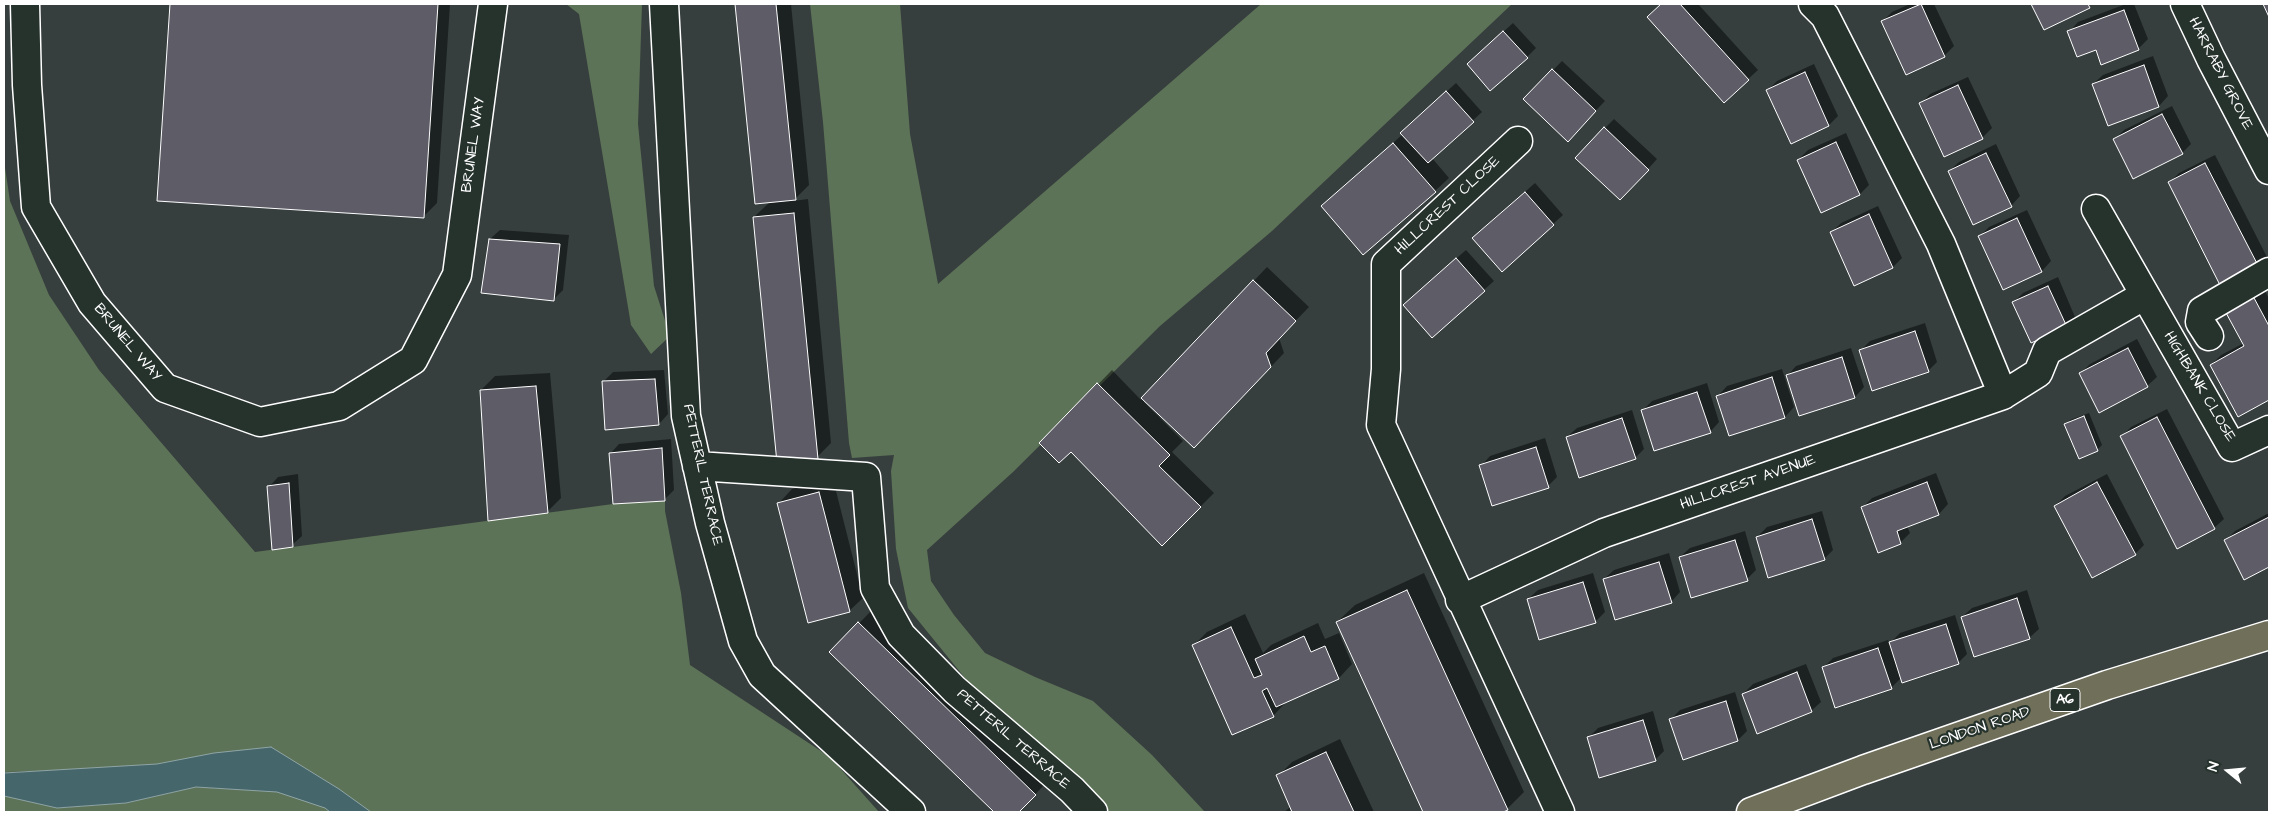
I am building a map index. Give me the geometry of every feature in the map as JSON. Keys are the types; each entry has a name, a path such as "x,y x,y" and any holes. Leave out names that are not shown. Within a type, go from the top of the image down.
{"main road":[{"name":"LONDON ROAD","path":"1751,812 1863,770 2107,685 2269,635"}],"street":[{"name":"BRUNEL WAY","path":"25,4 36,207 92,303 164,388 260,422 338,406 413,360 457,275 493,4"},
{"name":"PETTERIL TERRACE","path":"664,4 686,416 710,522 743,641 762,675 911,812"},
{"path":"1813,4 1825,16 1941,244 2003,394"},
{"name":"HARRABY GROVE","path":"2186,4 2211,59 2269,170"},
{"name":"HILLCREST CLOSE","path":"1460,600 1381,425 1386,369 1386,264 1518,141"},
{"name":"HIGHBANK CLOSE","path":"2096,209 2232,448 2269,430"},
{"path":"2209,336 2200,322 2202,311 2268,275"},
{"name":"HILLCREST AVENUE","path":"1460,600 1604,533 2003,394 2038,373 2047,352 2145,295"},
{"name":"PETTERIL TERRACE","path":"697,466 866,477 876,588 901,635 954,690 1072,790 1093,812"},
{"path":"1460,600 1560,812"}],"green space":[{"path":"566,4 642,4 638,124 654,286 670,336 651,354 631,325 579,14"},
{"path":"810,4 900,4 910,134 938,284 1261,4 1512,4 1272,231 1160,326 1013,472 927,550 931,581 954,615 985,653 1035,677 1093,701 1152,755 1205,812 1074,812 908,608 896,549 891,471 894,455 852,458 849,443 823,122"},
{"path":"4,161 10,201 49,295 99,370 255,552 613,504 665,501 665,511 681,593 690,665 830,757 879,812 4,812 5,796 57,808 126,803 196,787 247,790 174,768 4,772"}],"water":[{"path":"271,747 339,789 371,812 330,812 325,808 277,792 196,787 126,803 57,808 4,796 4,773 157,764 214,753"}],"building":[{"path":"170,4 438,4 424,218 157,201"},
{"path":"735,4 776,4 796,200 755,204"},
{"path":"1661,4 1680,4 1749,80 1724,103 1647,17"},
{"path":"1921,4 1945,57 1906,75 1881,21"},
{"path":"2031,4 2088,4 2090,8 2044,30"},
{"path":"2263,4 2269,4 2269,17"},
{"path":"2124,10 2139,50 2101,65 2096,50 2077,57 2067,31"},
{"path":"1503,31 1528,58 1490,91 1467,64"},
{"path":"2144,65 2159,107 2108,126 2092,84"},
{"path":"1552,69 1596,111 1568,142 1523,99"},
{"path":"1805,72 1829,126 1791,144 1766,90"},
{"path":"1958,85 1983,139 1944,157 1919,103"},
{"path":"1446,91 1474,122 1428,163 1400,133"},
{"path":"2162,114 2183,154 2133,179 2113,139"},
{"path":"1604,127 1649,170 1620,200 1575,158"},
{"path":"1836,142 1860,195 1821,213 1797,160"},
{"path":"1393,143 1436,192 1363,255 1321,206"},
{"path":"1986,153 2012,207 1973,225 1948,171"},
{"path":"2205,163 2263,275 2225,295 2168,182"},
{"path":"1525,192 1554,225 1502,272 1472,238"},
{"path":"794,213 818,459 777,463 753,217"},
{"path":"1869,214 1893,268 1854,286 1830,232"},
{"path":"2017,218 2042,272 2003,290 1978,236"},
{"path":"489,239 560,244 554,301 481,293"},
{"path":"1456,258 1485,291 1432,338 1403,305"},
{"path":"1253,280 1296,321 1266,353 1271,367 1194,448 1141,398"},
{"path":"2048,286 2067,327 2031,343 2012,302"},
{"path":"2253,296 2269,326 2269,400 2238,417 2210,365 2244,346 2225,311"},
{"path":"1915,331 1929,372 1872,391 1859,350"},
{"path":"2128,348 2148,387 2099,413 2079,373"},
{"path":"1842,357 1855,398 1799,416 1786,375"},
{"path":"1772,377 1785,418 1729,436 1716,396"},
{"path":"655,379 659,425 605,430 602,381"},
{"path":"1097,383 1170,455 1159,466 1201,507 1162,546 1071,452 1059,463 1039,443"},
{"path":"536,386 548,513 488,521 480,390"},
{"path":"1697,392 1711,433 1654,451 1641,410"},
{"path":"2084,416 2098,451 2079,459 2064,424"},
{"path":"2157,417 2215,529 2177,549 2120,436"},
{"path":"1622,418 1636,459 1579,478 1566,437"},
{"path":"1536,447 1549,488 1492,506 1479,465"},
{"path":"662,448 665,501 613,504 609,453"},
{"path":"1927,482 1939,515 1897,531 1901,544 1878,553 1861,507"},
{"path":"2097,482 2136,555 2092,578 2054,506"},
{"path":"289,483 293,547 272,550 267,486"},
{"path":"819,492 850,612 808,623 777,503"},
{"path":"2269,517 2269,567 2244,580 2224,540"},
{"path":"1812,519 1825,560 1768,578 1756,537"},
{"path":"1735,540 1748,581 1691,598 1679,557"},
{"path":"1659,562 1672,603 1615,620 1603,579"},
{"path":"1583,582 1596,623 1539,640 1527,599"},
{"path":"1407,590 1508,810 1503,812 1423,812 1336,622"},
{"path":"2017,598 2030,639 1974,657 1961,617"},
{"path":"858,622 1036,795 1019,812 994,812 829,652"},
{"path":"1946,624 1959,664 1902,683 1889,642"},
{"path":"1231,627 1254,678 1262,675 1255,659 1304,636 1311,652 1325,646 1339,679 1276,707 1267,688 1262,691 1274,717 1232,735 1192,645"},
{"path":"1878,648 1892,689 1835,708 1822,667"},
{"path":"1797,672 1812,712 1757,734 1742,694"},
{"path":"1726,701 1738,741 1683,760 1669,719"},
{"path":"1643,720 1656,761 1599,778 1587,737"},
{"path":"1326,752 1354,812 1292,812 1276,775"}]}
